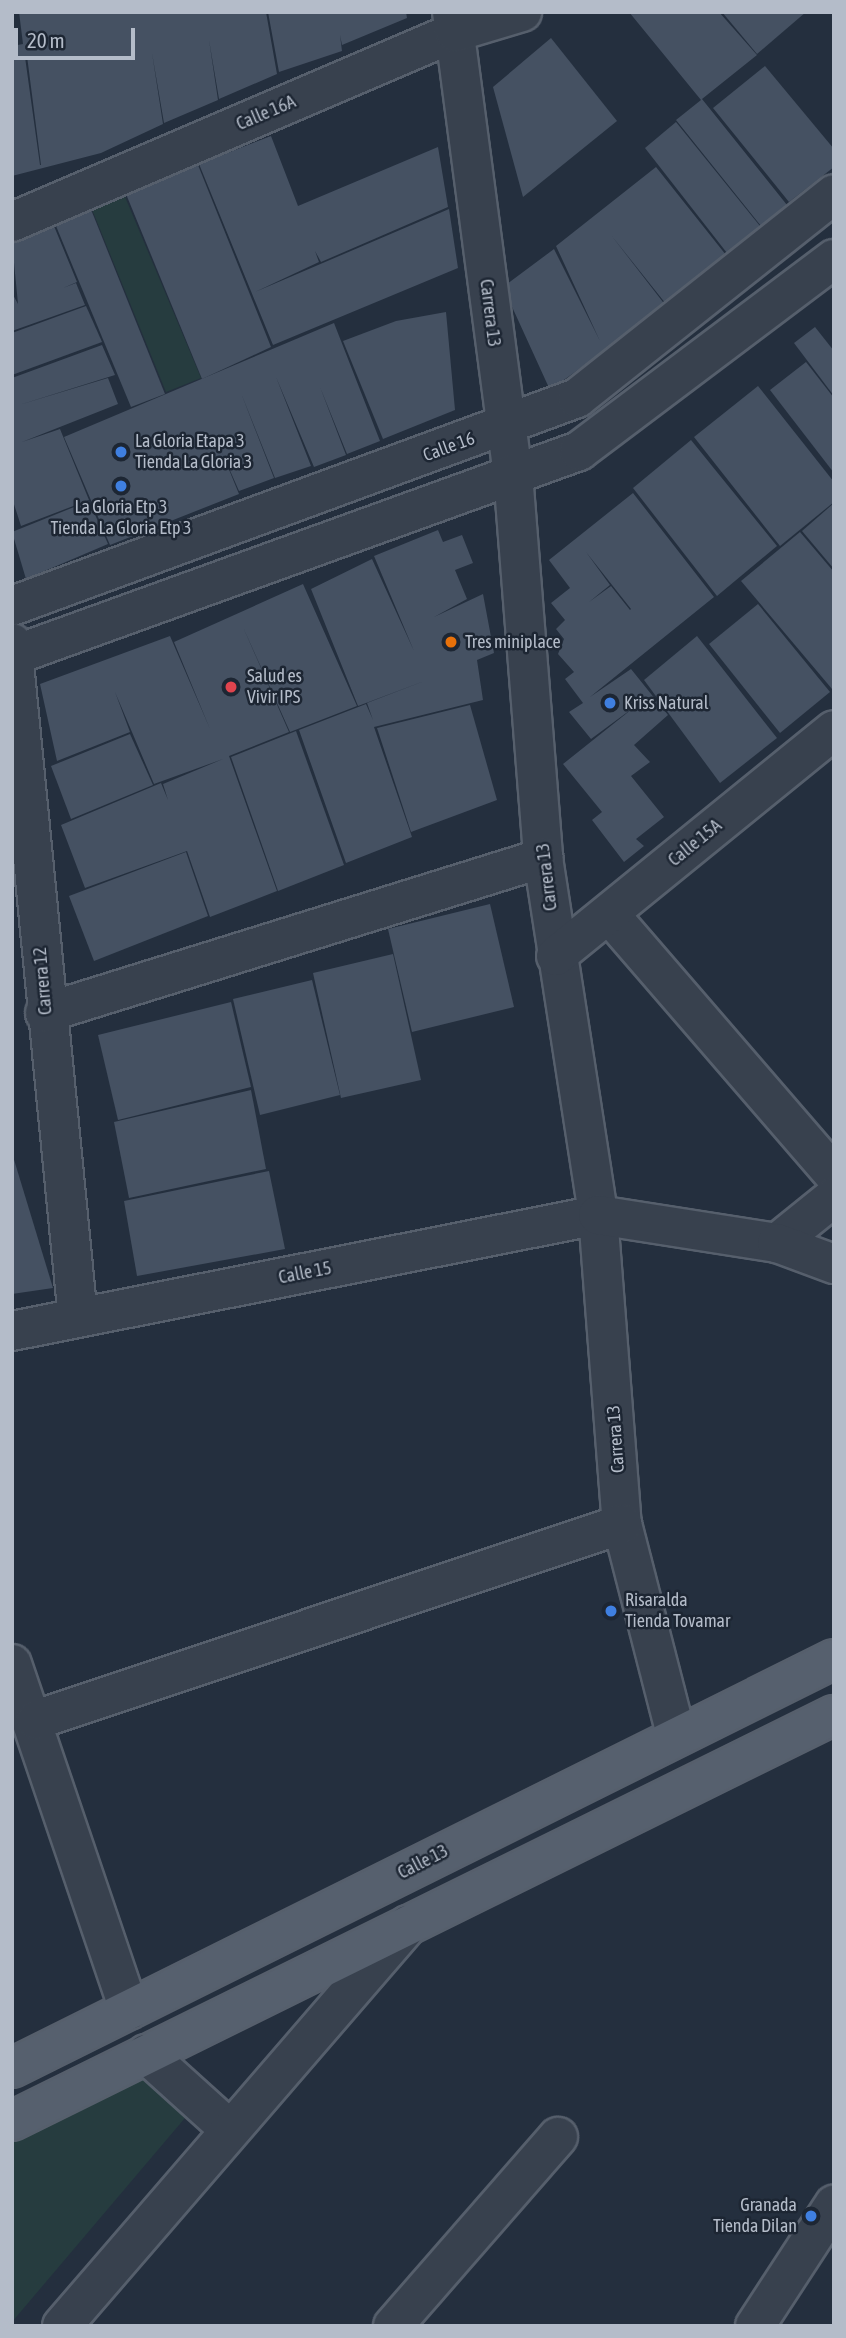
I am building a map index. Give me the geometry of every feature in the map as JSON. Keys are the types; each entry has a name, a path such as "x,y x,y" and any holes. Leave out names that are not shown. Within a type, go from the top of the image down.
{"main road":[{"name":"Calle 13","path":"12,2068 676,1735 834,1659"},
{"path":"12,2121 834,1715"}],"street":[{"name":"Calle 16A","path":"12,222 454,22 522,12"},
{"name":"Carrera 13","path":"454,22 504,427 513,474 543,858 598,1215 622,1524 676,1735"},
{"name":"Calle 16","path":"12,606 577,398 834,194"},
{"path":"13,651 579,451 834,259"},
{"name":"Carrera 12","path":"13,651 45,1013 78,1318"},
{"name":"Calle 15A","path":"556,956 834,730"},
{"path":"45,1013 543,858"},
{"path":"609,914 834,1175"},
{"path":"777,1243 834,1198"},
{"path":"598,1215 777,1243 834,1264"},
{"name":"Calle 15","path":"12,1331 598,1215"},
{"path":"36,1720 622,1524"},
{"path":"12,1664 36,1720 129,2010"},
{"path":"62,2326 411,1922"},
{"path":"146,2054 230,2130"},
{"path":"393,2326 558,2137"},
{"path":"755,2326 834,2204"}],"green space":[{"path":"123,192 201,378 166,392 91,207"},
{"path":"152,2070 185,2118 12,2322 12,2135"}],"building":[{"path":"19,12 266,12 277,74 219,99 209,40 218,100 164,123 152,53 163,124 101,153 12,176 12,46 23,44","holes":["27,56 41,165 25,57"]},
{"path":"268,12 406,12 407,18 342,45 340,35 342,51 279,72"},
{"path":"629,12 719,12 757,55 702,99 787,205 761,226 676,120 701,100"},
{"path":"722,12 806,12 757,54"},
{"path":"551,38 617,121 523,197 493,87"},
{"path":"765,66 834,149 834,167 789,202 713,108"},
{"path":"676,122 768,236 734,262 645,148"},
{"path":"271,136 298,206 438,147 448,207 321,262 315,251 319,262 255,292 449,209 458,268 273,345 199,164"},
{"path":"198,165 271,347 202,379 126,194"},
{"path":"656,167 726,255 666,304 611,235 666,306 550,390 503,287 554,249 600,341 556,246"},
{"path":"90,207 165,394 131,407 56,226"},
{"path":"54,226 77,282 63,288 76,283 85,305 12,331 12,293 18,304 12,242"},
{"path":"86,306 102,342 12,375 12,333"},
{"path":"446,312 455,410 383,439 343,341 396,321"},
{"path":"334,323 380,441 347,454 320,387 346,455 314,467 276,377 311,466 275,478 241,393 274,478 239,491 221,450 239,494 110,545 64,437"},
{"path":"815,327 834,351 834,396 794,343"},
{"path":"102,345 115,375 19,405 108,378 118,404 22,442 60,429 89,500 21,526 12,498 12,378"},
{"path":"806,362 834,398 834,473 770,390"},
{"path":"758,386 834,482 834,502 780,546 694,437"},
{"path":"691,440 777,546 717,596 633,488"},
{"path":"633,493 714,597 590,697 631,669 668,715 634,745 650,762 631,776 664,817 636,839 644,846 624,862 592,820 602,812 563,764 637,705 591,739 569,712 583,703 565,679 574,672 558,654 564,639 556,629 565,620 551,603 570,588 549,560","holes":["586,552 631,609 611,586 589,602 610,585"]},
{"path":"89,501 108,544 26,579 12,532"},
{"path":"834,503 834,569 802,531"},
{"path":"438,530 443,542 462,535 473,563 455,570 467,599 434,617 483,594 494,653 477,660 483,700 374,727 412,837 346,863 299,730 366,704 373,720 367,703 427,680 358,706 311,589 372,559 414,651 374,556"},
{"path":"800,532 834,572 832,689 741,581"},
{"path":"303,584 357,706 290,732 243,627 289,732 229,756 277,891 210,917 187,851 85,888 61,825 161,783 168,800 163,784 223,759 154,784 115,692 130,732 57,761 40,684 170,636 210,729 174,642"},
{"path":"758,604 830,692 780,733 709,644"},
{"path":"697,636 777,738 720,783 644,680"},
{"path":"470,705 497,800 411,832 377,728"},
{"path":"296,731 344,865 278,891 231,757"},
{"path":"130,734 153,785 71,819 51,766"},
{"path":"186,852 208,916 94,961 69,896"},
{"path":"490,904 514,1007 412,1032 388,929"},
{"path":"393,954 421,1080 341,1098 313,973"},
{"path":"312,980 340,1095 260,1115 233,999"},
{"path":"231,1002 251,1087 118,1120 98,1035"},
{"path":"251,1090 266,1169 129,1198 114,1122"},
{"path":"12,1153 53,1288 12,1294"},
{"path":"269,1171 285,1249 137,1276 124,1201"}],"place":[{"name":"La Gloria Etapa 3 Tienda La Gloria 3","path":"121,452"},
{"name":"La Gloria Etp 3 Tienda La Gloria Etp 3","path":"121,486"},
{"name":"Tres miniplace","path":"451,642"},
{"name":"Salud es Vivir IPS","path":"231,687"},
{"name":"Kriss Natural","path":"610,703"},
{"name":"Risaralda Tienda Tovamar","path":"611,1611"},
{"name":"Granada Tienda Dilan","path":"811,2216"}]}
